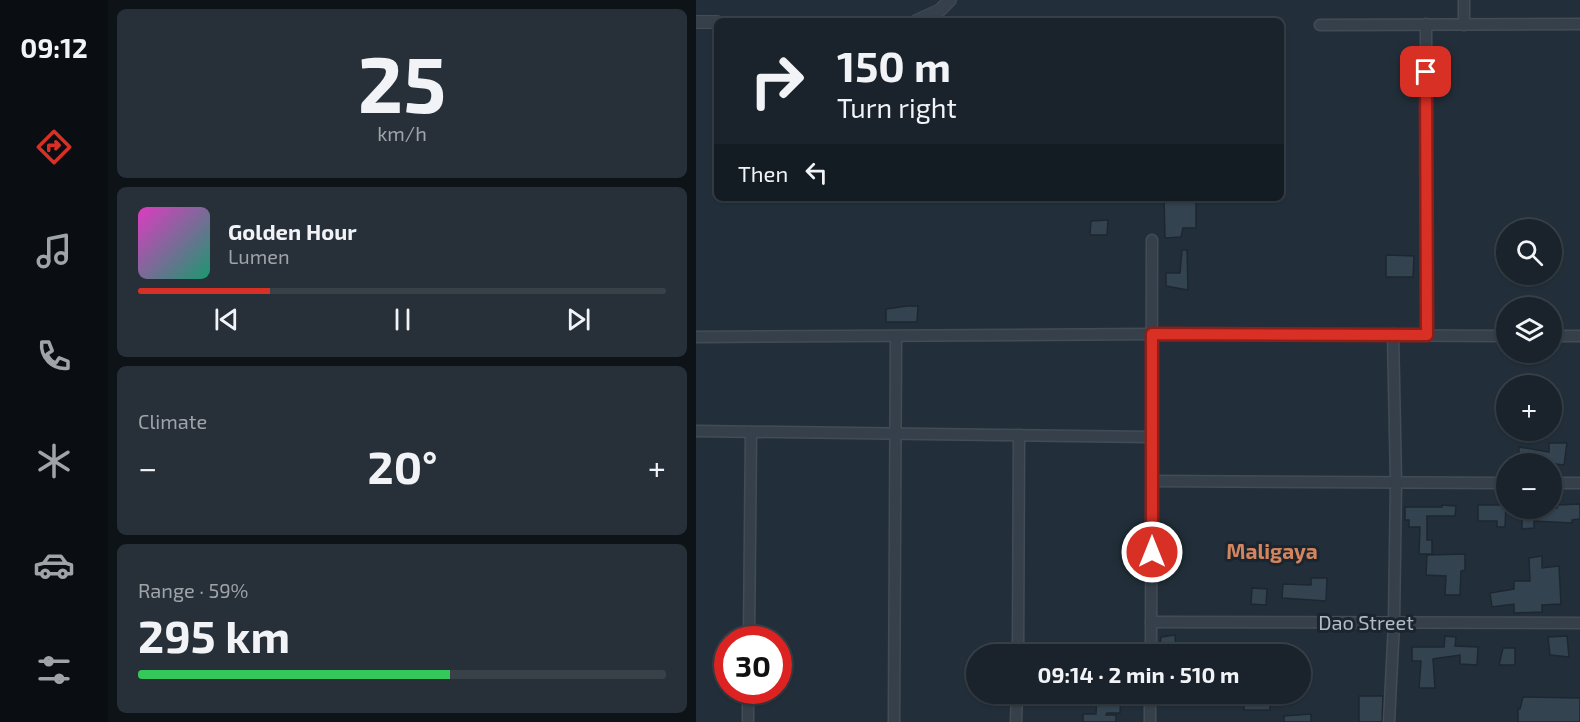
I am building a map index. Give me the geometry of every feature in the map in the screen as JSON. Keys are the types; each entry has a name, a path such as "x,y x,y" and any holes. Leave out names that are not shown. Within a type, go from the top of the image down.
{"street":[{"path":"923,18 940,10 950,0"},
{"path":"1464,0 1464,24"},
{"path":"696,22 714,22"},
{"path":"1426,24 1427,335"},
{"path":"1320,25 1580,24"},
{"path":"1151,644 1152,240"},
{"path":"696,337 1152,334 1496,336"},
{"path":"1389,722 1394,623 1396,482 1393,334"},
{"path":"1562,336 1580,336"},
{"path":"894,722 896,337"},
{"path":"696,431 1151,437"},
{"path":"749,626 751,432"},
{"path":"1018,644 1019,435"},
{"path":"1152,481 1496,483"},
{"path":"1562,483 1580,483"},
{"name":"Dao Street","path":"1151,622 1580,623"},
{"path":"748,704 748,722"},
{"path":"1016,722 1017,704"},
{"path":"1150,704 1150,722"}],"building":[{"path":"1164,201 1196,201 1196,228 1183,228 1181,237 1165,238"},
{"path":"1108,220 1107,235 1090,235 1091,221"},
{"path":"1182,250 1187,250 1188,290 1166,286 1166,273 1180,273"},
{"path":"1386,255 1414,256 1413,277 1386,277"},
{"path":"918,306 917,322 886,322 886,309"},
{"path":"1549,443 1567,443 1564,465 1562,465 1562,453 1519,453 1519,447 1549,452"},
{"path":"1580,504 1580,519 1572,520 1572,523 1534,521 1534,528 1522,529 1522,519 1562,519 1562,505"},
{"path":"1442,505 1456,506 1455,516 1427,516 1427,540 1432,540 1432,554 1419,554 1420,527 1409,527 1409,520 1405,520 1405,507 1442,507"},
{"path":"1478,505 1496,505 1496,519 1505,519 1505,527 1497,527 1497,521 1478,521"},
{"path":"1465,554 1465,570 1461,571 1460,595 1445,595 1446,576 1426,575 1427,555"},
{"path":"1542,556 1542,568 1559,566 1561,604 1542,605 1542,612 1514,613 1514,604 1492,607 1490,593 1514,589 1514,581 1530,581 1529,558"},
{"path":"1311,578 1327,578 1326,601 1282,598 1283,584 1311,585"},
{"path":"1252,588 1267,589 1266,605 1251,604"},
{"path":"1175,635 1175,644 1160,644 1161,637"},
{"path":"1445,636 1456,637 1455,646 1478,647 1477,665 1460,664 1460,655 1433,659 1435,688 1419,688 1421,661 1412,661 1412,647 1444,647"},
{"path":"1567,636 1569,657 1550,655 1548,637"},
{"path":"1503,648 1515,648 1515,665 1499,665"},
{"path":"1359,696 1383,696 1382,722 1359,722"},
{"path":"1523,697 1580,698 1580,722 1518,722 1518,709 1520,709"},
{"path":"1096,704 1120,704 1120,713 1107,713 1106,715 1116,715 1116,722 1083,722 1083,714 1096,714"},
{"path":"1244,704 1270,704 1270,710 1244,710"},
{"path":"1311,714 1311,722 1284,722 1284,716"}],"district":[{"name":"Maligaya","path":"1272,552"}],"route":[{"path":"1152,552 1152,334 1427,335 1426,72"}]}
